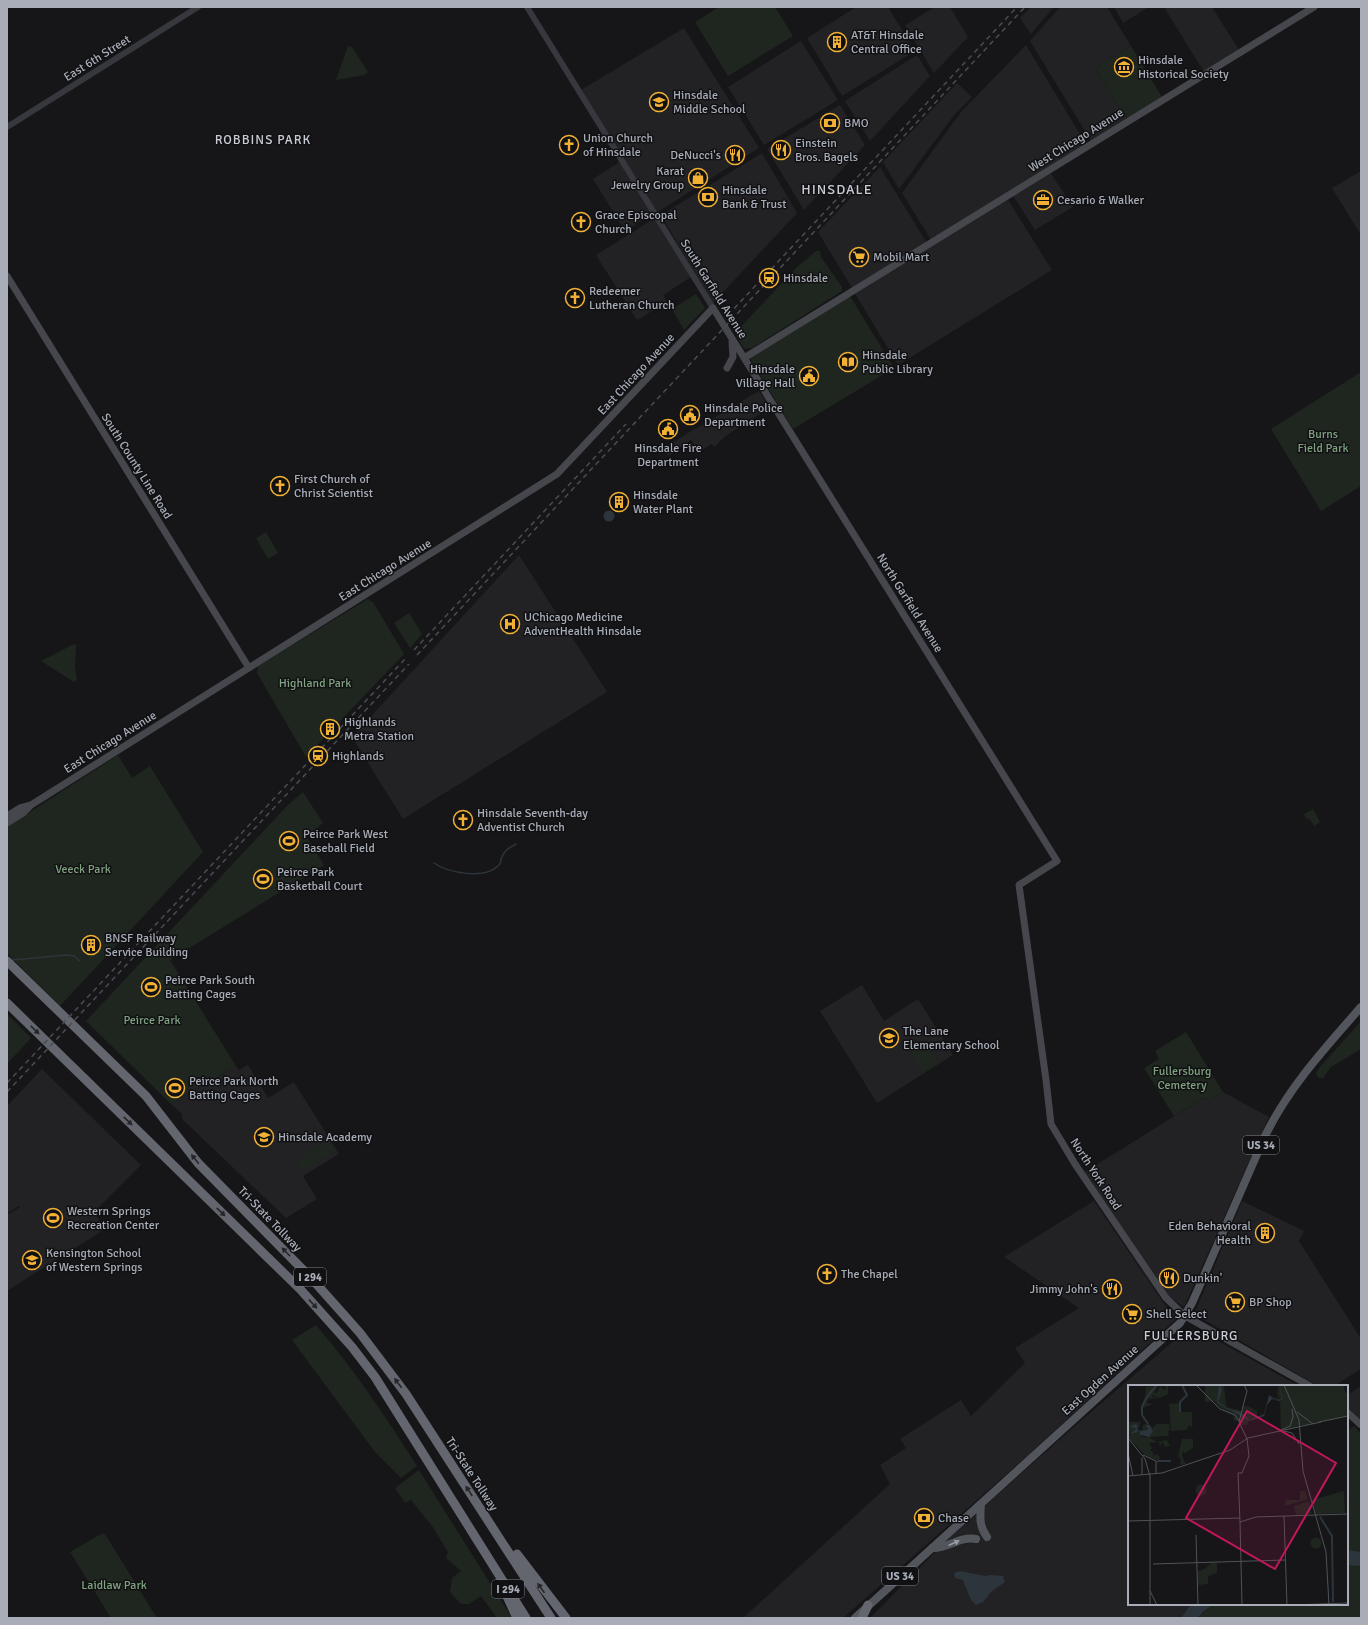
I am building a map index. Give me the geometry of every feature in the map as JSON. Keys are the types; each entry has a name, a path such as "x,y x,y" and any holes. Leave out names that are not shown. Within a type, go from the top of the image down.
{"highway":[{"name":"Tri-State Tollway","path":"7,961 146,1096 198,1162 312,1279 360,1332 406,1394 551,1618"},
{"name":"I 294","path":"7,1004 300,1289 325,1316 375,1377 526,1618"},
{"path":"484,1514 493,1522 553,1604 566,1618"},
{"path":"490,1560 517,1618"},
{"path":"862,1618 868,1606"}],"main road":[{"name":"West Chicago Avenue","path":"744,358 1314,7"},
{"name":"South County Line Road","path":"7,276 249,668"},
{"name":"South Garfield Avenue","path":"713,308 744,358"},
{"name":"East Chicago Avenue","path":"7,823 23,813 31,805 557,474 713,308"},
{"path":"727,368 734,354 731,336"},
{"name":"North Garfield Avenue","path":"744,358 1057,861 1019,885"},
{"name":"East Chicago Avenue","path":"7,816 20,808 31,805"},
{"name":"North York Road","path":"1019,885 1051,1124 1075,1164 1166,1298 1185,1316 1308,1385"},
{"name":"East Ogden Avenue","path":"855,1618 1159,1344 1180,1323 1185,1316 1267,1132 1291,1091 1311,1064 1361,1008"},
{"path":"1348,1413 1361,1425"},
{"path":"981,1504 980,1520 982,1530 987,1537"},
{"path":"932,1548 941,1549 960,1539 976,1539"}],"street":[{"name":"East 6th Street","path":"7,127 198,7"},
{"name":"South Garfield Avenue","path":"527,7 713,308"}],"shaded area":[{"path":"856,7 888,7 915,51 842,96 807,38"},
{"path":"935,7 950,7 968,37 934,73 905,25"},
{"path":"1031,7 1054,7 1031,34 1020,18"},
{"path":"1060,7 1107,7 1131,46 1095,68 1127,119 1091,141 1030,41"},
{"path":"1114,7 1149,7 1123,23"},
{"path":"1164,7 1212,7 1239,50 1204,72"},
{"name":"Hinsdale Middle School","path":"684,28 759,148 656,213 581,90"},
{"path":"801,41 838,100 764,145 728,87"},
{"path":"1026,45 1086,144 931,240 902,193 961,112"},
{"path":"917,55 930,76 870,141 845,101"},
{"path":"957,83 972,97 955,114 899,189 883,162"},
{"path":"840,105 865,145 804,210 767,149"},
{"path":"762,153 797,213 713,303 661,215"},
{"path":"621,161 652,214 625,231 593,179"},
{"path":"880,167 927,243 852,288 818,232"},
{"path":"1361,171 1361,235 1332,188"},
{"path":"1050,172 1073,207 1035,230 1012,194"},
{"path":"1008,200 1052,270 898,365 854,292"},
{"path":"655,218 691,277 663,295 667,302 637,320 596,255"},
{"path":"759,391 770,408 727,435 714,447 712,444 699,452 691,440 668,456 663,448"},
{"path":"609,510 613,512 615,516 613,520 609,522 605,520 603,516 605,512"},
{"name":"UChicago Medicine AdventHealth Hinsdale","path":"519,555 607,692 403,819 352,737"},
{"name":"The Lane Elementary School","path":"862,985 884,1021 918,999 953,1055 877,1103 820,1011"},
{"name":"Hinsdale Academy","path":"248,1065 268,1098 294,1082 339,1154 303,1176 317,1199 286,1218 182,1119 182,1114 171,1104 236,1066 239,1070"},
{"path":"42,1069 141,1165 94,1212 105,1229 7,1291 7,1215 20,1207 19,1206 7,1213 7,1106"},
{"path":"1223,1092 1269,1117 1184,1307 1168,1296 1085,1172 1205,1097 1208,1101"},
{"path":"1094,1201 1165,1305 1178,1317 1026,1457 843,1618 743,1618 890,1484 880,1465 906,1448 900,1439 961,1400 971,1416 1025,1363 1015,1348 1079,1308 1004,1257"},
{"path":"1242,1201 1304,1231 1299,1241 1361,1339 1361,1369 1336,1385 1316,1385 1194,1314"},
{"path":"1193,1330 1200,1331 1297,1385 1128,1385 1128,1605 1190,1605 1181,1618 870,1618 948,1539 1068,1432 1185,1332"},
{"path":"1361,1386 1361,1420 1348,1408 1348,1394"},
{"path":"1348,1550 1361,1552 1361,1566 1348,1565"},
{"path":"960,1571 985,1576 1003,1576 1005,1582 991,1592 983,1602 976,1605 971,1600 963,1580 955,1578 954,1573"},
{"path":"1190,1605 1213,1605 1198,1618 1181,1618"}],"green space":[{"path":"719,7 775,7 793,36 728,76 695,22"},
{"path":"348,46 352,47 368,72 365,75 336,80"},
{"path":"1131,46 1162,97 1127,119 1095,68"},
{"path":"816,251 820,251 821,257 842,287 842,291 752,348 744,349 735,333 796,268"},
{"path":"696,294 705,308 684,330 672,309"},
{"path":"850,296 894,368 793,429 749,357"},
{"name":"Burns Field Park","path":"1361,372 1361,486 1321,511 1271,429"},
{"path":"266,532 278,553 268,559 256,538"},
{"name":"Highland Park","path":"368,599 373,602 404,654 306,757 257,673 258,666"},
{"path":"409,613 422,634 410,648 394,623"},
{"path":"74,644 76,646 75,667 77,679 74,682 41,661"},
{"name":"Veeck Park","path":"118,755 132,778 150,766 203,852 60,1006 7,953 7,827"},
{"name":"Peirce Park","path":"303,792 323,823 307,837 324,865 170,960 236,1066 171,1104 86,1021 286,807"},
{"path":"1313,809 1320,822 1314,826 1309,818 1307,820 1304,814"},
{"path":"7,1014 31,1038 7,1064"},
{"path":"1361,1021 1361,1049 1331,1067 1323,1078 1318,1078 1316,1073 1320,1067"},
{"name":"Fullersburg Cemetery","path":"1186,1032 1223,1092 1208,1101 1205,1097 1174,1116 1144,1068 1159,1059 1155,1051"},
{"path":"926,1043 938,1063 922,1073 910,1053"},
{"path":"329,1140 335,1151 303,1171 296,1161"},
{"path":"316,1325 369,1394 417,1466 401,1478 375,1452 292,1340"},
{"path":"1354,1426 1361,1434 1361,1618 1201,1618 1200,1615 1213,1605 1348,1605 1348,1430"},
{"path":"419,1470 512,1618 497,1618 481,1596 469,1604 461,1604 450,1592 452,1578 461,1571 446,1558 448,1552 432,1526 411,1500 405,1503 395,1488"},
{"name":"Laidlaw Park","path":"101,1534 105,1534 157,1618 111,1618 70,1552"}],"waterway":[{"path":"434,863 440,867 457,872 476,874 485,872 493,870 499,865 505,851 516,844"},
{"path":"12,960 67,955 74,956 80,961"}],"railway":[{"path":"728,315 1017,7"},
{"path":"417,655 1025,7"},
{"path":"414,650 626,424"},
{"path":"7,1083 406,658"},
{"path":"7,1092 409,664"}],"place":[{"name":"AT&T Hinsdale Central Office","path":"837,42"},
{"name":"Hinsdale Historical Society","path":"1124,67"},
{"name":"Hinsdale Middle School","path":"659,102"},
{"name":"BMO","path":"830,123"},
{"name":"Union Church of Hinsdale","path":"569,145"},
{"name":"Einstein Bros. Bagels","path":"781,150"},
{"name":"DeNucci's","path":"735,155"},
{"name":"Karat Jewelry Group","path":"698,178"},
{"name":"Hinsdale Bank & Trust","path":"708,197"},
{"name":"Cesario & Walker","path":"1043,200"},
{"name":"Grace Episcopal Church","path":"581,222"},
{"name":"Mobil Mart","path":"859,257"},
{"name":"Hinsdale","path":"769,278"},
{"name":"Redeemer Lutheran Church","path":"575,298"},
{"name":"Hinsdale Public Library","path":"848,362"},
{"name":"Hinsdale Village Hall","path":"809,376"},
{"name":"Hinsdale Police Department","path":"690,415"},
{"name":"Hinsdale Fire Department","path":"668,429"},
{"name":"First Church of Christ Scientist","path":"280,486"},
{"name":"Hinsdale Water Plant","path":"619,502"},
{"name":"UChicago Medicine AdventHealth Hinsdale","path":"510,624"},
{"name":"Highlands Metra Station","path":"330,729"},
{"name":"Highlands","path":"318,756"},
{"name":"Hinsdale Seventh-day Adventist Church","path":"463,820"},
{"name":"Peirce Park West Baseball Field","path":"289,841"},
{"name":"Peirce Park Basketball Court","path":"263,879"},
{"name":"BNSF Railway Service Building","path":"91,945"},
{"name":"Peirce Park South Batting Cages","path":"151,987"},
{"name":"The Lane Elementary School","path":"889,1038"},
{"name":"Peirce Park North Batting Cages","path":"175,1088"},
{"name":"Hinsdale Academy","path":"264,1137"},
{"name":"Western Springs Recreation Center","path":"53,1218"},
{"name":"Eden Behavioral Health","path":"1265,1233"},
{"name":"Kensington School of Western Springs","path":"32,1260"},
{"name":"The Chapel","path":"827,1274"},
{"name":"Dunkin'","path":"1169,1278"},
{"name":"Jimmy John's","path":"1112,1289"},
{"name":"BP Shop","path":"1235,1302"},
{"name":"Shell Select","path":"1132,1314"},
{"name":"Chase","path":"924,1518"}],"district":[{"name":"ROBBINS PARK","path":"263,139"},
{"name":"HINSDALE","path":"837,189"},
{"name":"FULLERSBURG","path":"1191,1335"}]}
